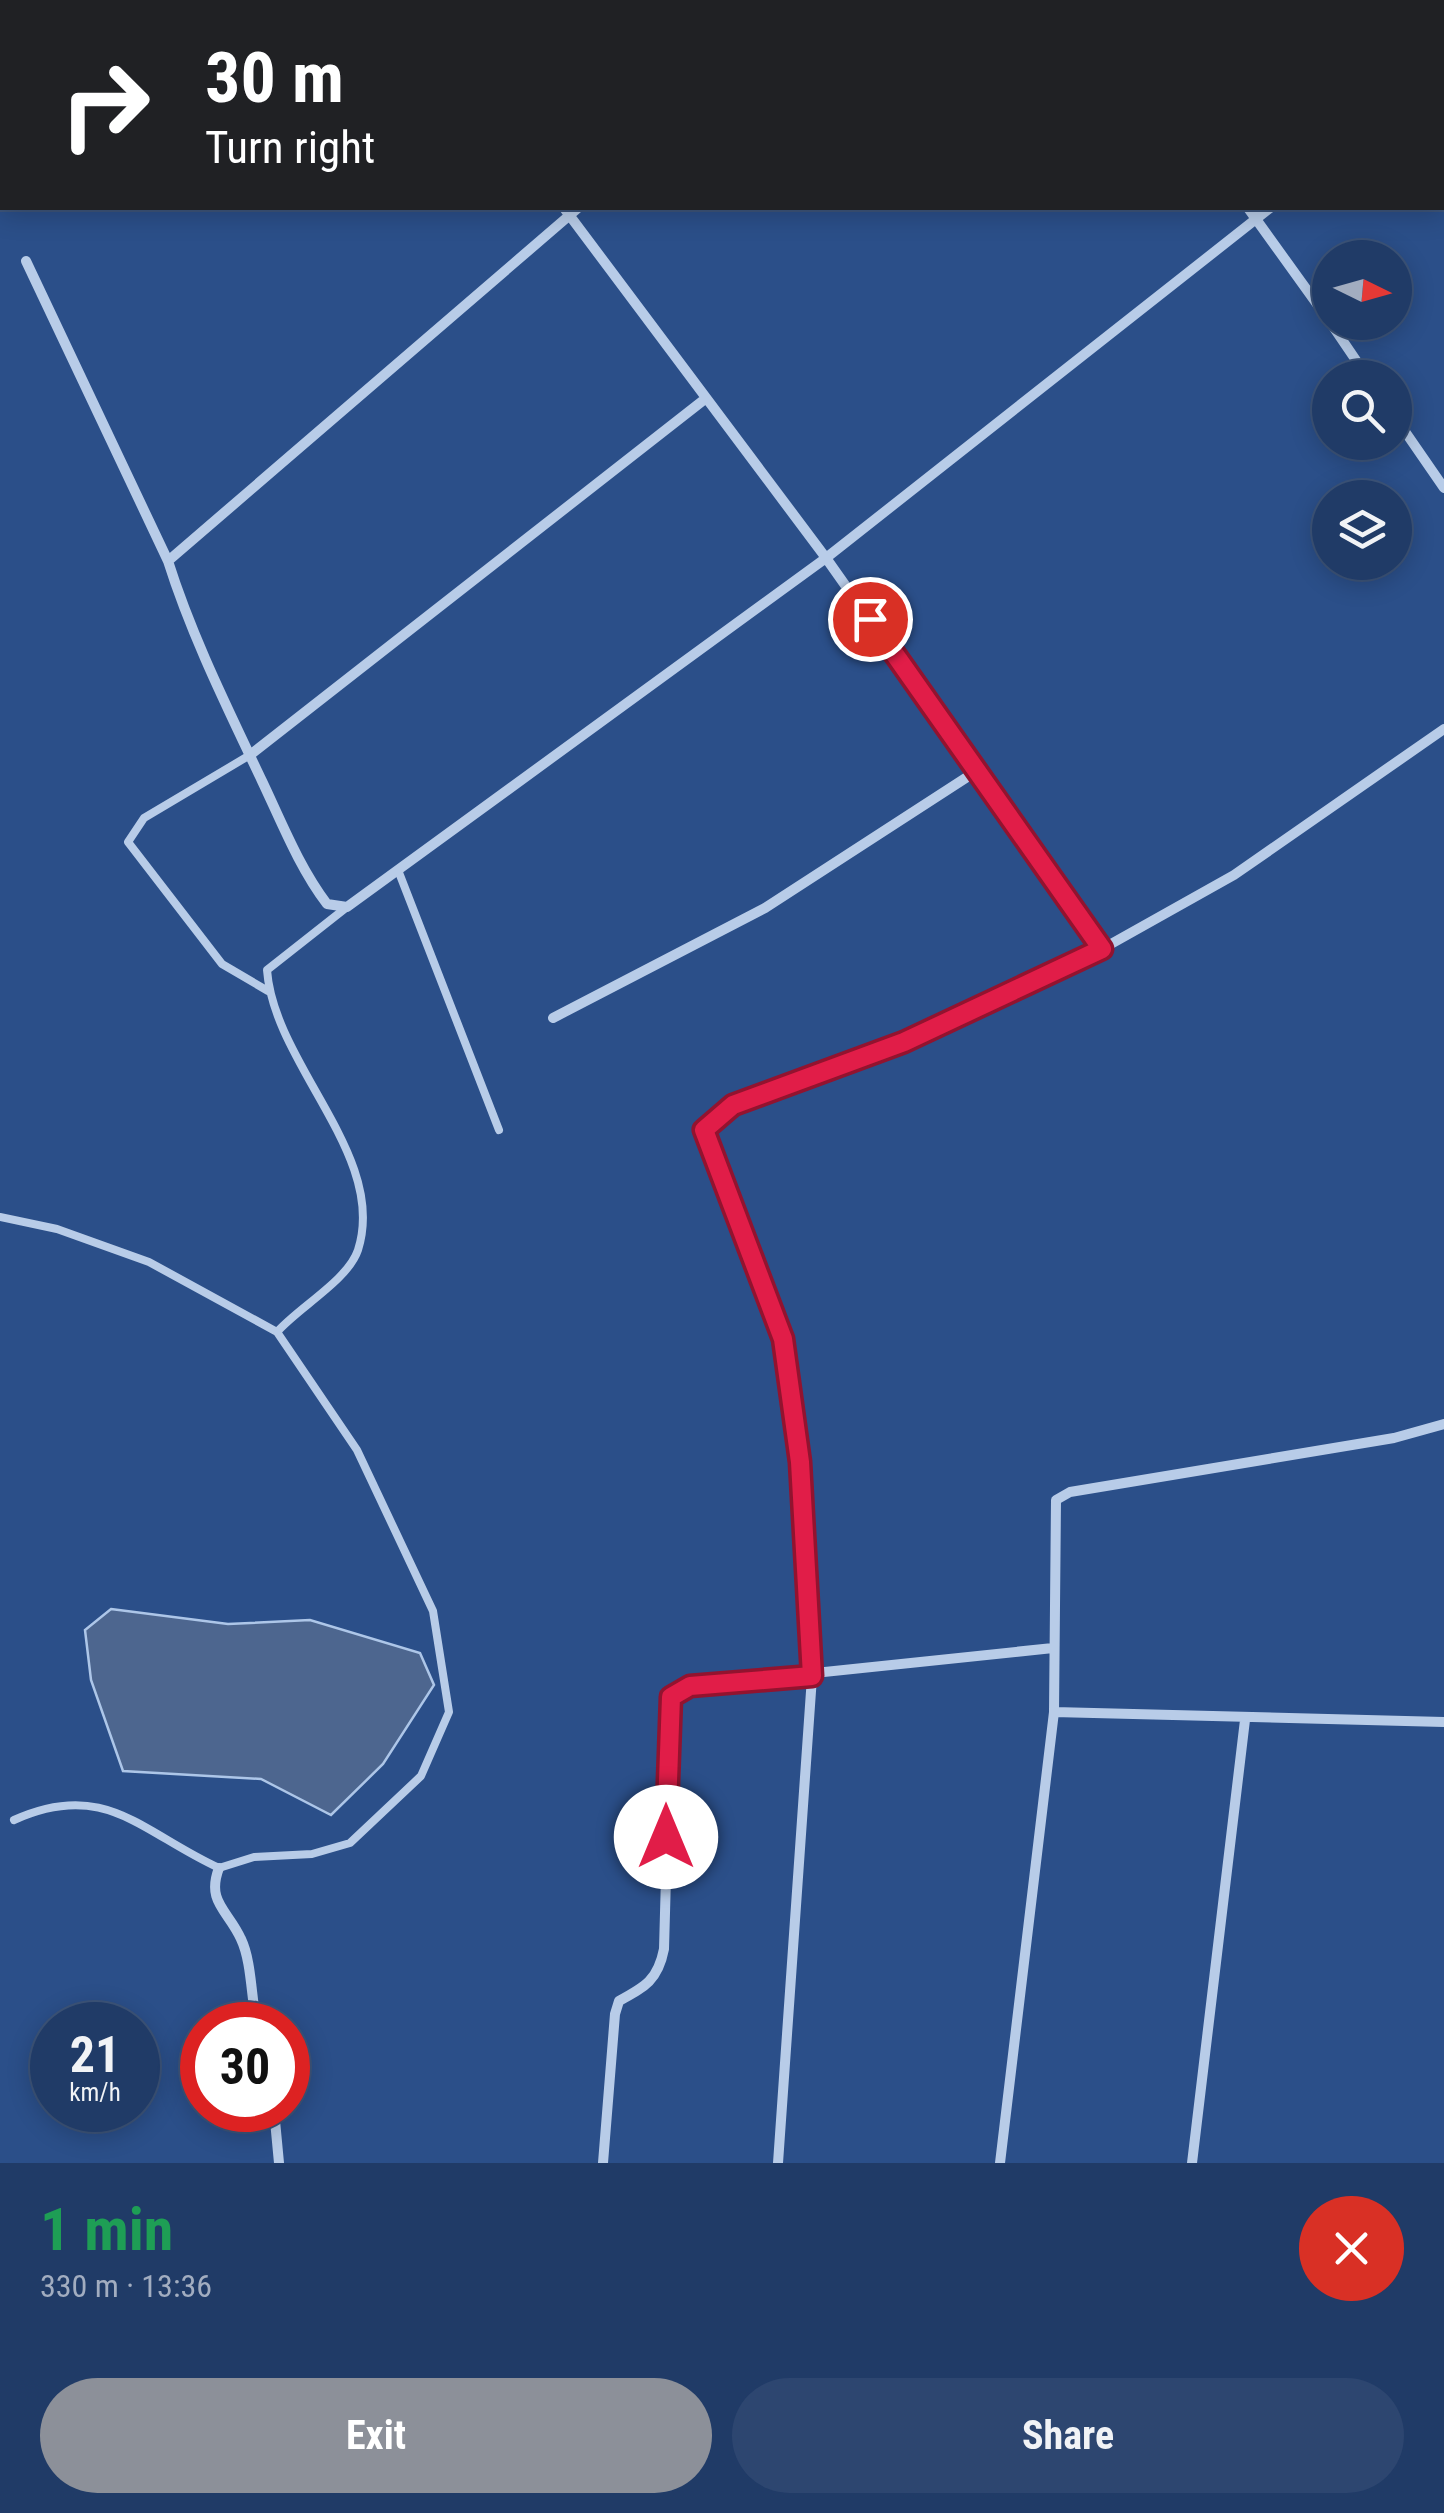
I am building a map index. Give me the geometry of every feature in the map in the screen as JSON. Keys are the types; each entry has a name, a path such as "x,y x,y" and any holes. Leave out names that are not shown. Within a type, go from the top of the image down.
{"street":[{"path":"168,561 566,212 826,558 1102,949"},
{"path":"26,260 168,561 181,602 310,881 326,904 347,906 826,558 1253,212 1312,296"},
{"path":"250,755 706,399"},
{"path":"1412,441 1444,488"},
{"path":"778,2163 812,1676 800,1462 783,1339 704,1130 733,1105 904,1042 1102,949 1234,875 1444,729"},
{"path":"553,1018 765,908 978,770"},
{"path":"1000,2163 1054,1712 1056,1500 1070,1492 1394,1438 1444,1424"},
{"path":"603,2163 615,2014 620,2002 648,1988 660,1969 664,1949 671,1697 690,1686 1054,1648"},
{"path":"1054,1712 1245,1720 1444,1722"},
{"path":"1192,2163 1245,1720"},
{"path":"219,1868 212,1886 216,1902 242,1940 252,2002"},
{"path":"276,2132 279,2163"}],"lane":[{"path":"250,755 144,818 128,842 222,964 268,991"},
{"path":"398,870 499,1130"},
{"path":"277,1332 298,1308 336,1281 358,1252 364,1192 280,1031 266,970 347,906"},
{"path":"0,1217 57,1229 149,1262 277,1332 356,1450 433,1611 449,1712 421,1776 350,1843 312,1854 254,1857 219,1868 99,1805 47,1805 14,1820"}],"water":[{"path":"111,1609 228,1624 310,1620 420,1653 434,1685 383,1764 331,1815 261,1779 123,1771 91,1680 85,1630"}],"route":[{"path":"666,1837 671,1697 690,1686 812,1676 800,1462 783,1339 704,1130 733,1105 904,1042 1102,949 870,619"}]}
